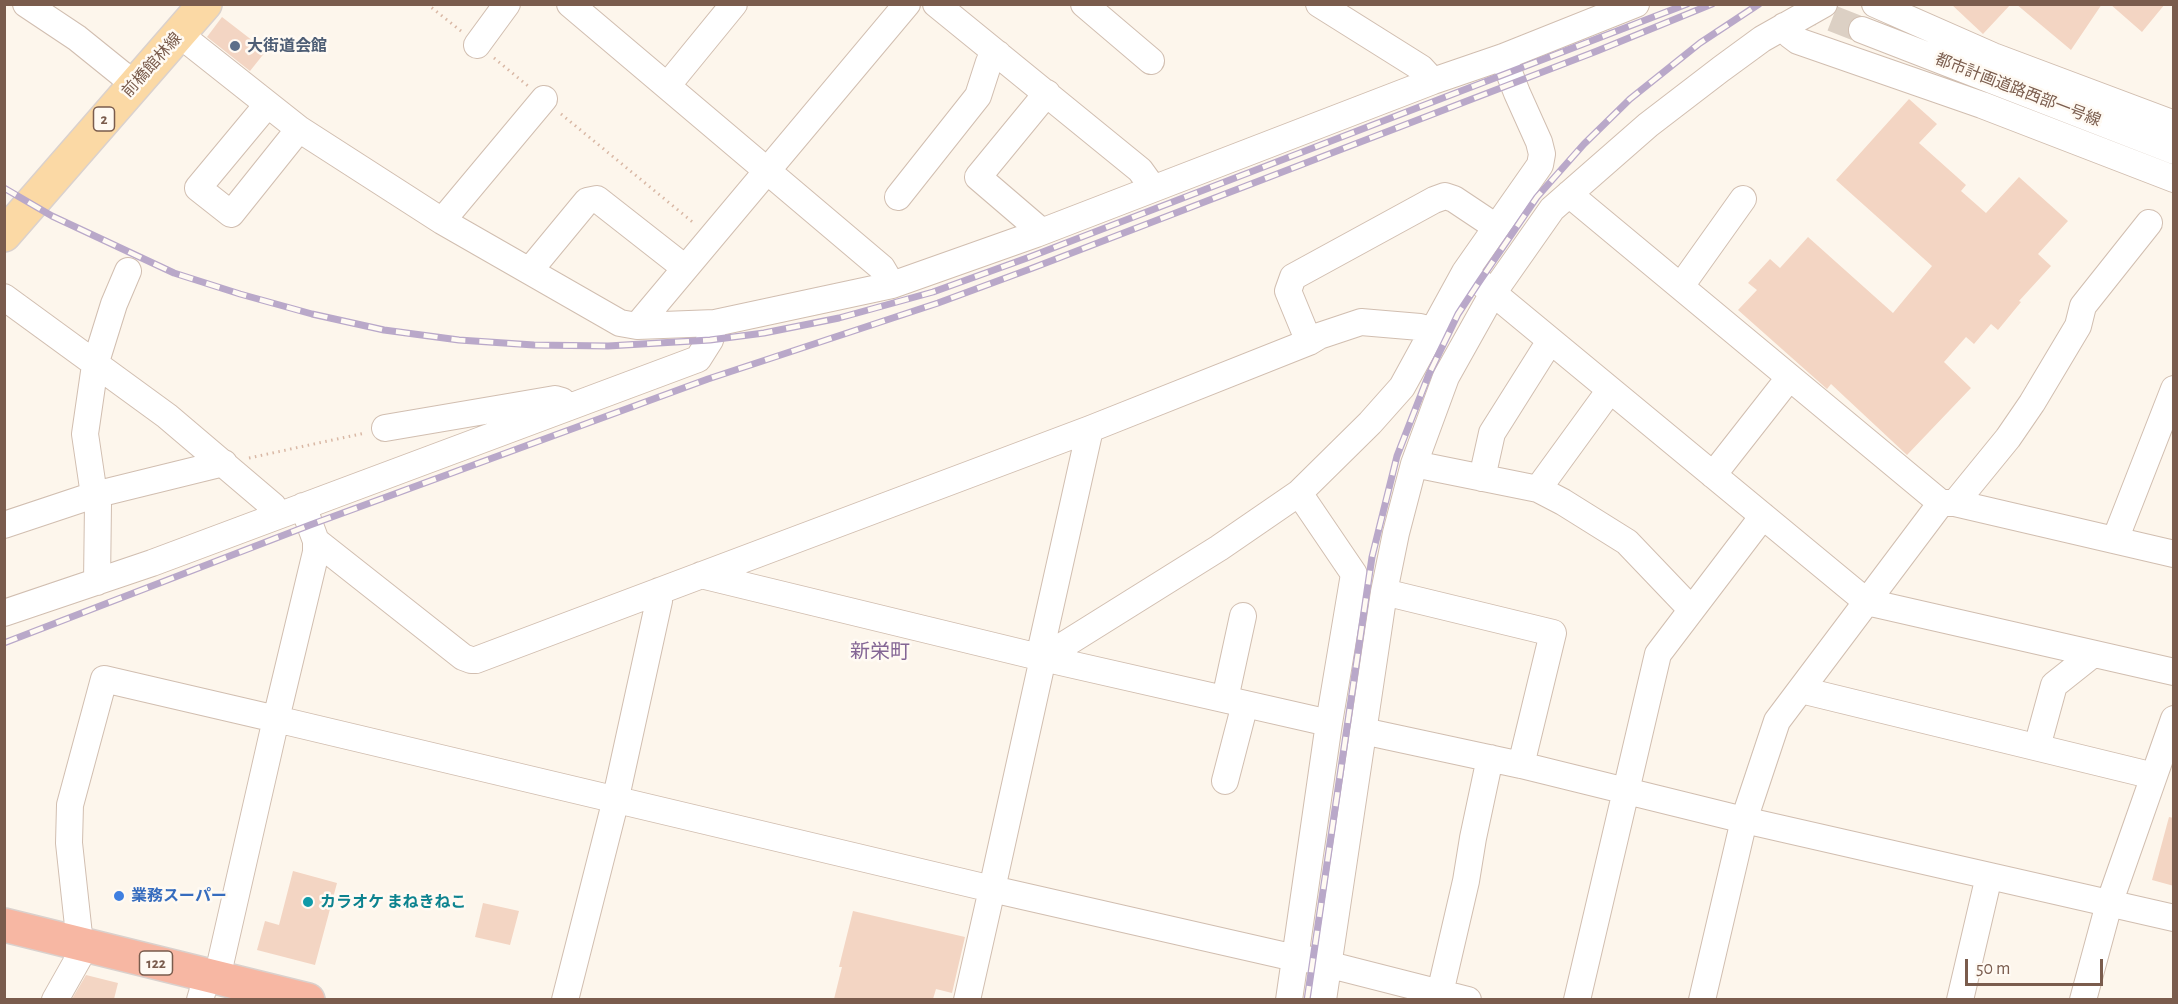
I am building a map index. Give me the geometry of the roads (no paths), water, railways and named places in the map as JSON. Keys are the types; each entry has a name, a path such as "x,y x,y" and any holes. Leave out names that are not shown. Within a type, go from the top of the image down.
{"highway":[{"name":"122","path":"4,925 83,945 208,984 308,999"}],"main road":[{"name":"前橋館林線","path":"4,235 205,4"}],"street":[{"path":"26,4 77,38 134,84"},
{"path":"477,45 507,4"},
{"path":"667,86 734,4"},
{"path":"637,326 907,4"},
{"path":"936,4 1140,170 1153,188"},
{"path":"1084,4 1151,61"},
{"path":"1319,4 1421,68 1433,81"},
{"path":"179,34 300,129 442,221 620,323 637,326 715,323 892,285 1041,231 1433,81 1503,57 1636,4"},
{"path":"1323,999 1384,592 1414,464 1446,377 1493,292 1552,209 1648,124 1762,39 1824,4"},
{"path":"1875,4 1994,56 2174,124"},
{"path":"580,7 667,86 882,268 892,285"},
{"path":"1844,56 1862,17"},
{"name":"都市計画道路西部一号線","path":"1862,17 2174,151"},
{"path":"1784,26 1797,41 1982,105 2174,179"},
{"path":"898,197 978,96 989,62 998,54"},
{"path":"1043,658 1219,548 1299,493 1370,423 1402,387 1465,272 1540,165 1542,154 1539,142 1503,57"},
{"path":"1041,231 978,177 1047,93"},
{"path":"442,221 544,99"},
{"path":"267,105 198,188 231,214 300,129"},
{"path":"1569,194 1790,378 1948,503 2174,554"},
{"path":"1309,342 1288,291 1293,277 1445,196 1454,199 1496,227"},
{"path":"530,270 587,201 597,199 685,268"},
{"path":"1681,286 1743,199"},
{"path":"1702,999 1744,820 1777,721 1867,603 1948,503 2008,438 2032,403 2078,326 2083,306 2149,223"},
{"path":"97,582 98,504 94,495 85,434 95,365 114,304 128,271"},
{"path":"1465,272 1493,292 1867,603 2174,672"},
{"path":"4,297 167,416 273,506 279,515"},
{"path":"316,541 454,650 471,660 1090,429 1319,336 1361,322 1420,327 1434,331"},
{"path":"4,613 97,582 698,359 710,340 715,323"},
{"path":"1482,478 1492,433 1550,341"},
{"path":"1713,475 1790,378"},
{"path":"2115,540 2174,389"},
{"path":"1538,489 1610,390"},
{"path":"385,428 555,399 579,404"},
{"path":"967,999 1043,658 1042,644 1090,429"},
{"path":"4,525 94,495 224,463"},
{"path":"1414,464 1538,489 1563,502 1627,543 1690,609"},
{"path":"1289,999 1329,723 1354,574 1299,493"},
{"path":"208,984 316,552 316,541 303,506"},
{"path":"1577,999 1658,654 1762,516"},
{"path":"701,575 1043,658 1329,723"},
{"path":"565,999 615,800 659,601 659,591"},
{"path":"1384,592 1553,633 1521,765"},
{"path":"1225,781 1243,616"},
{"path":"2037,747 2054,685 2093,654"},
{"path":"55,999 83,945 69,843 70,805 104,679 992,889 1304,958 1468,999"},
{"path":"1801,690 2154,776"},
{"path":"2083,999 2109,904 2174,719"},
{"path":"1363,731 1521,765 1744,820 2174,918"},
{"path":"1440,993 1466,881 1490,758"},
{"path":"1960,999 1989,876"}],"tunnel":[{"path":"1796,4 1862,30"}],"railway":[{"path":"4,188 52,216 174,273 312,314 384,330 459,340 534,345 608,346 710,340 764,333 839,318 933,292 1687,4"},
{"path":"4,643 310,525 708,379 938,303 1030,269 1597,51 1712,4"},
{"path":"1307,1000 1372,557 1397,456 1429,374 1458,314 1479,282 1537,197 1584,144 1630,99 1700,43 1759,4"}],"place":[{"name":"大街道会館","path":"235,46"},
{"name":"業務スーパー","path":"119,896"},
{"name":"カラオケ まねきねこ","path":"308,902"}],"district":[{"name":"新栄町","path":"880,652"}]}
